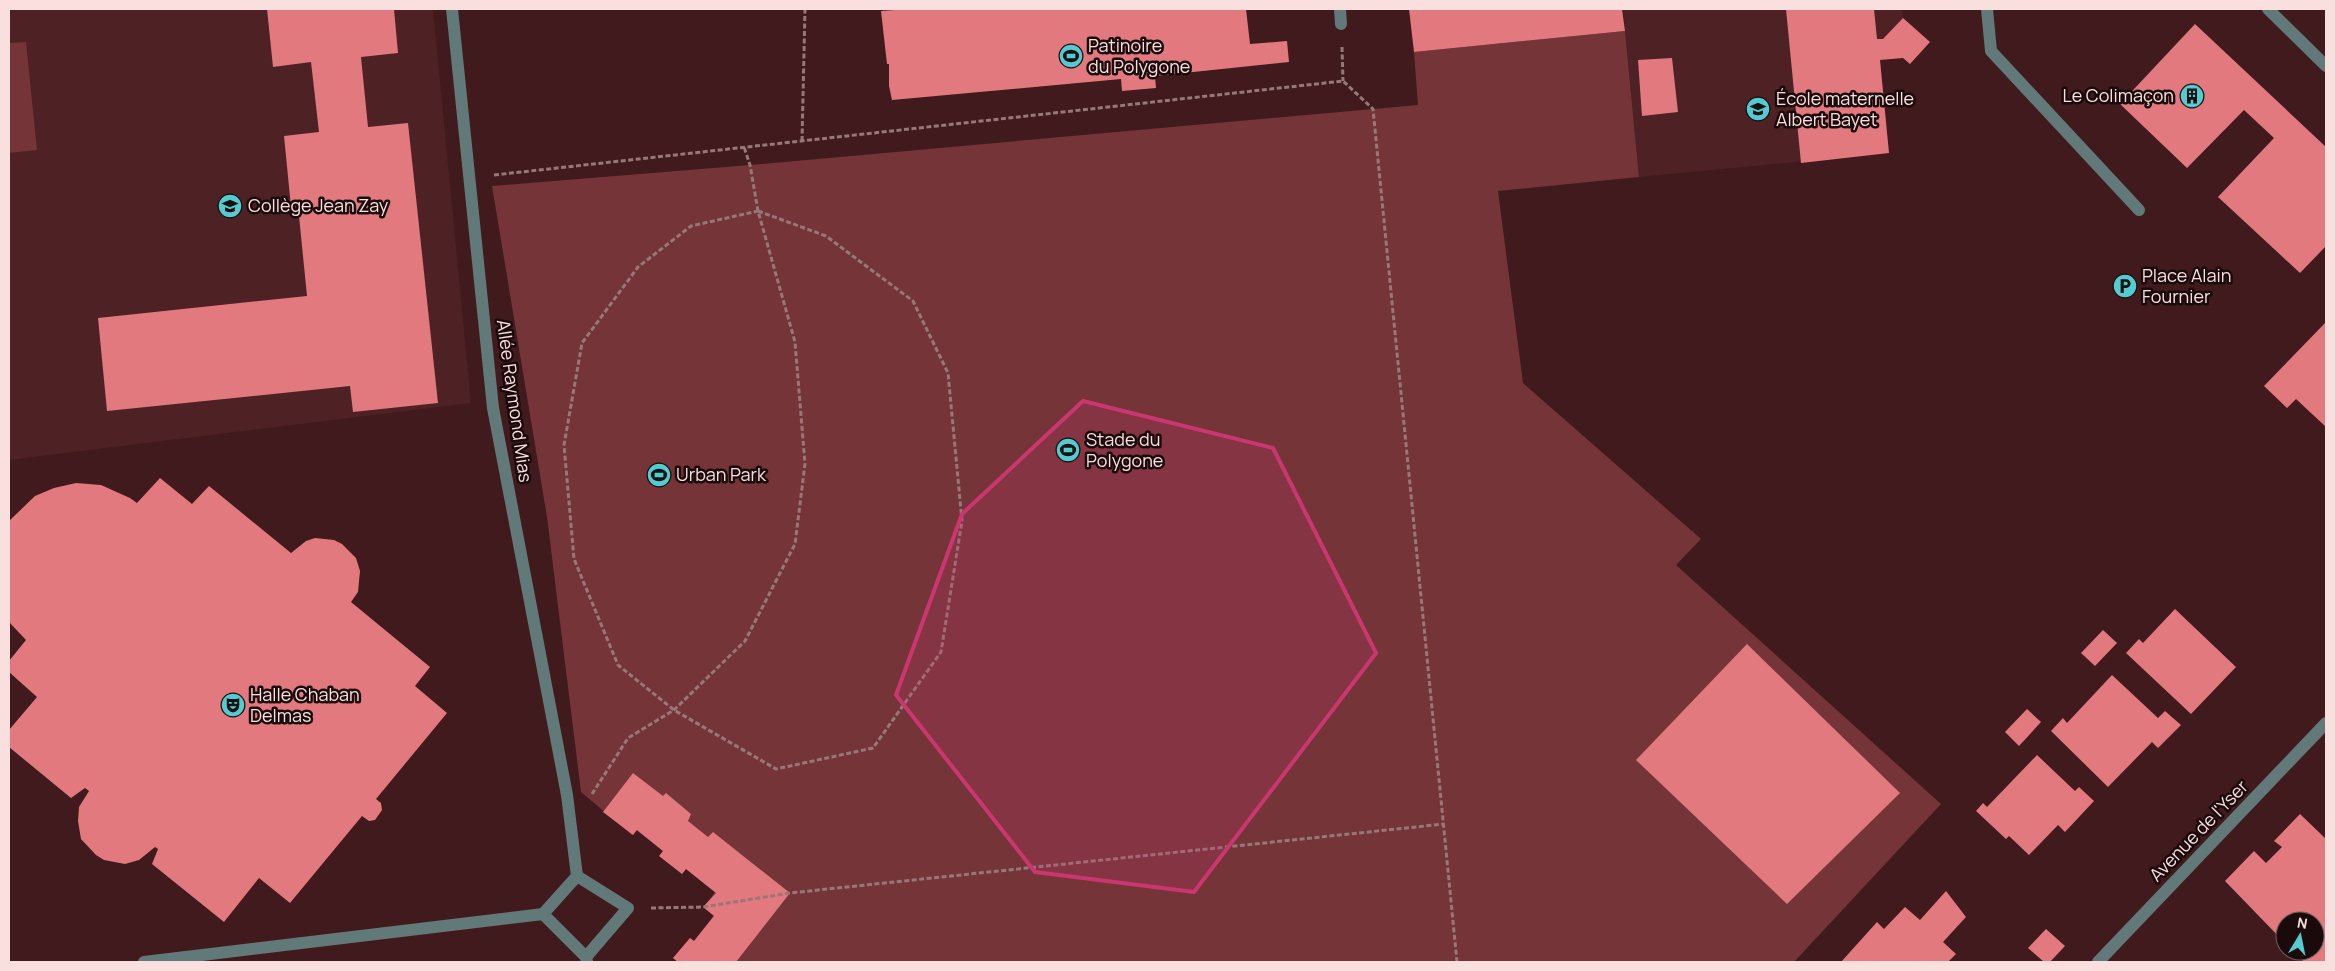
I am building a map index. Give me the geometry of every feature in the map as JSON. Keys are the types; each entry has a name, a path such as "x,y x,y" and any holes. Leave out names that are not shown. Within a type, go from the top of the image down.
{"street":[{"name":"Allée Raymond Mias","path":"452,9 493,408 567,795 577,876"},
{"path":"1340,9 1341,24"},
{"path":"1987,9 1991,51 2139,210"},
{"path":"2268,9 2326,66"},
{"name":"Avenue de l'Yser","path":"2098,962 2325,725"},
{"path":"144,962 543,914 577,876 628,908 587,960 543,914"}],"path":[{"path":"802,141 805,9"},
{"path":"1341,24 1343,81 1372,109 1457,962"},
{"path":"469,178 1343,81"},
{"path":"589,799 628,738 674,710 745,641 795,544 804,464 794,342 758,211 750,165 744,147"},
{"path":"758,211 826,236 913,301 948,373 962,521 940,652 873,748 776,769 674,710 618,664 574,560 564,445 582,343 638,267 691,226 758,211"},
{"path":"628,908 703,907 790,893 1444,824"}],"highlighted area":[{"path":"1083,401 1273,448 1376,653 1194,892 1035,872 896,695 962,514"}],"shaded area":[{"name":"Collège Jean Zay","path":"9,9 433,9 471,403 9,460"},
{"name":"École maternelle Albert Bayet","path":"1623,9 1902,9 1903,18 1930,42 1910,64 1903,58 1880,60 1889,153 1639,177"},
{"name":"Stade du Polygone","path":"1625,31 1639,177 1498,191 1523,383 1701,539 1676,565 1941,804 1794,962 678,962 673,958 690,938 694,941 714,915 704,907 715,892 686,869 682,874 660,856 663,851 636,830 632,835 581,792 547,517 492,186 750,165 1418,105 1414,52"},
{"path":"26,42 37,150 9,153 9,43"}],"building":[{"path":"267,9 394,9 398,53 361,57 368,127 408,123 438,403 353,412 350,386 107,411 98,318 307,296 298,206 291,207 284,136 319,132 311,62 273,67"},
{"name":"Patinoire du Polygone","path":"908,9 1246,9 1250,44 1287,41 1289,62 1155,76 1156,88 1122,91 1121,79 892,100 881,11"},
{"path":"1409,9 1622,9 1625,31 1414,52"},
{"path":"1786,9 1874,9 1877,39 1883,39 1903,18 1930,42 1910,64 1903,58 1880,60 1889,153 1801,163"},
{"path":"2195,24 2326,147 2326,246 2300,273 2218,197 2274,138 2244,110 2187,168 2120,104"},
{"path":"1672,58 1678,112 1642,116 1638,60"},
{"path":"2326,322 2326,427 2296,399 2287,408 2264,386"},
{"name":"Halle Chaban Delmas","path":"160,478 192,504 209,486 291,553 306,541 315,538 334,540 342,544 356,558 360,571 358,592 351,602 430,667 415,686 447,713 376,799 381,803 382,810 375,820 369,821 362,816 290,903 259,878 224,922 152,864 158,849 155,847 139,860 125,864 104,860 96,855 81,839 78,821 79,807 89,791 85,788 71,798 9,747 9,730 37,697 9,672 9,661 26,640 9,622 9,521 35,496 54,488 76,483 101,485 137,503"},
{"path":"2175,609 2236,667 2191,714 2126,653 2139,639 2143,643"},
{"path":"2103,630 2117,643 2095,666 2081,653"},
{"path":"1747,644 1900,793 1787,904 1636,760"},
{"path":"2112,675 2158,718 2165,711 2181,725 2158,748 2152,742 2108,787 2051,731 2063,718 2067,723"},
{"path":"2027,709 2041,722 2019,746 2005,732"},
{"path":"2037,755 2075,791 2079,787 2094,801 2065,832 2058,825 2029,855 2009,836 2006,839 1976,811 1983,803 1987,807"},
{"path":"633,773 663,796 666,793 691,814 688,821 708,837 713,832 790,893 736,962 678,962 673,958 690,938 694,941 714,916 703,907 716,893 686,869 682,874 659,856 663,851 637,830 633,835 603,812"},
{"path":"2300,814 2326,839 2326,962 2303,961 2325,961 2325,911 2275,911 2275,933 2225,881 2254,851 2266,863 2282,847 2274,841"},
{"path":"1946,891 1966,917 1943,942 1956,954 1948,962 1841,962 1877,922 1884,929 1905,907 1920,920"},
{"path":"2046,929 2065,946 2050,962 2044,962 2028,948"}],"place":[{"name":"Patinoire du Polygone","path":"1071,56"},
{"name":"Le Colimaçon","path":"2192,96"},
{"name":"École maternelle Albert Bayet","path":"1758,109"},
{"name":"Collège Jean Zay","path":"230,206"},
{"name":"Place Alain Fournier","path":"2125,286"},
{"name":"Stade du Polygone","path":"1068,450"},
{"name":"Urban Park","path":"659,475"},
{"name":"Halle Chaban Delmas","path":"233,705"}]}
